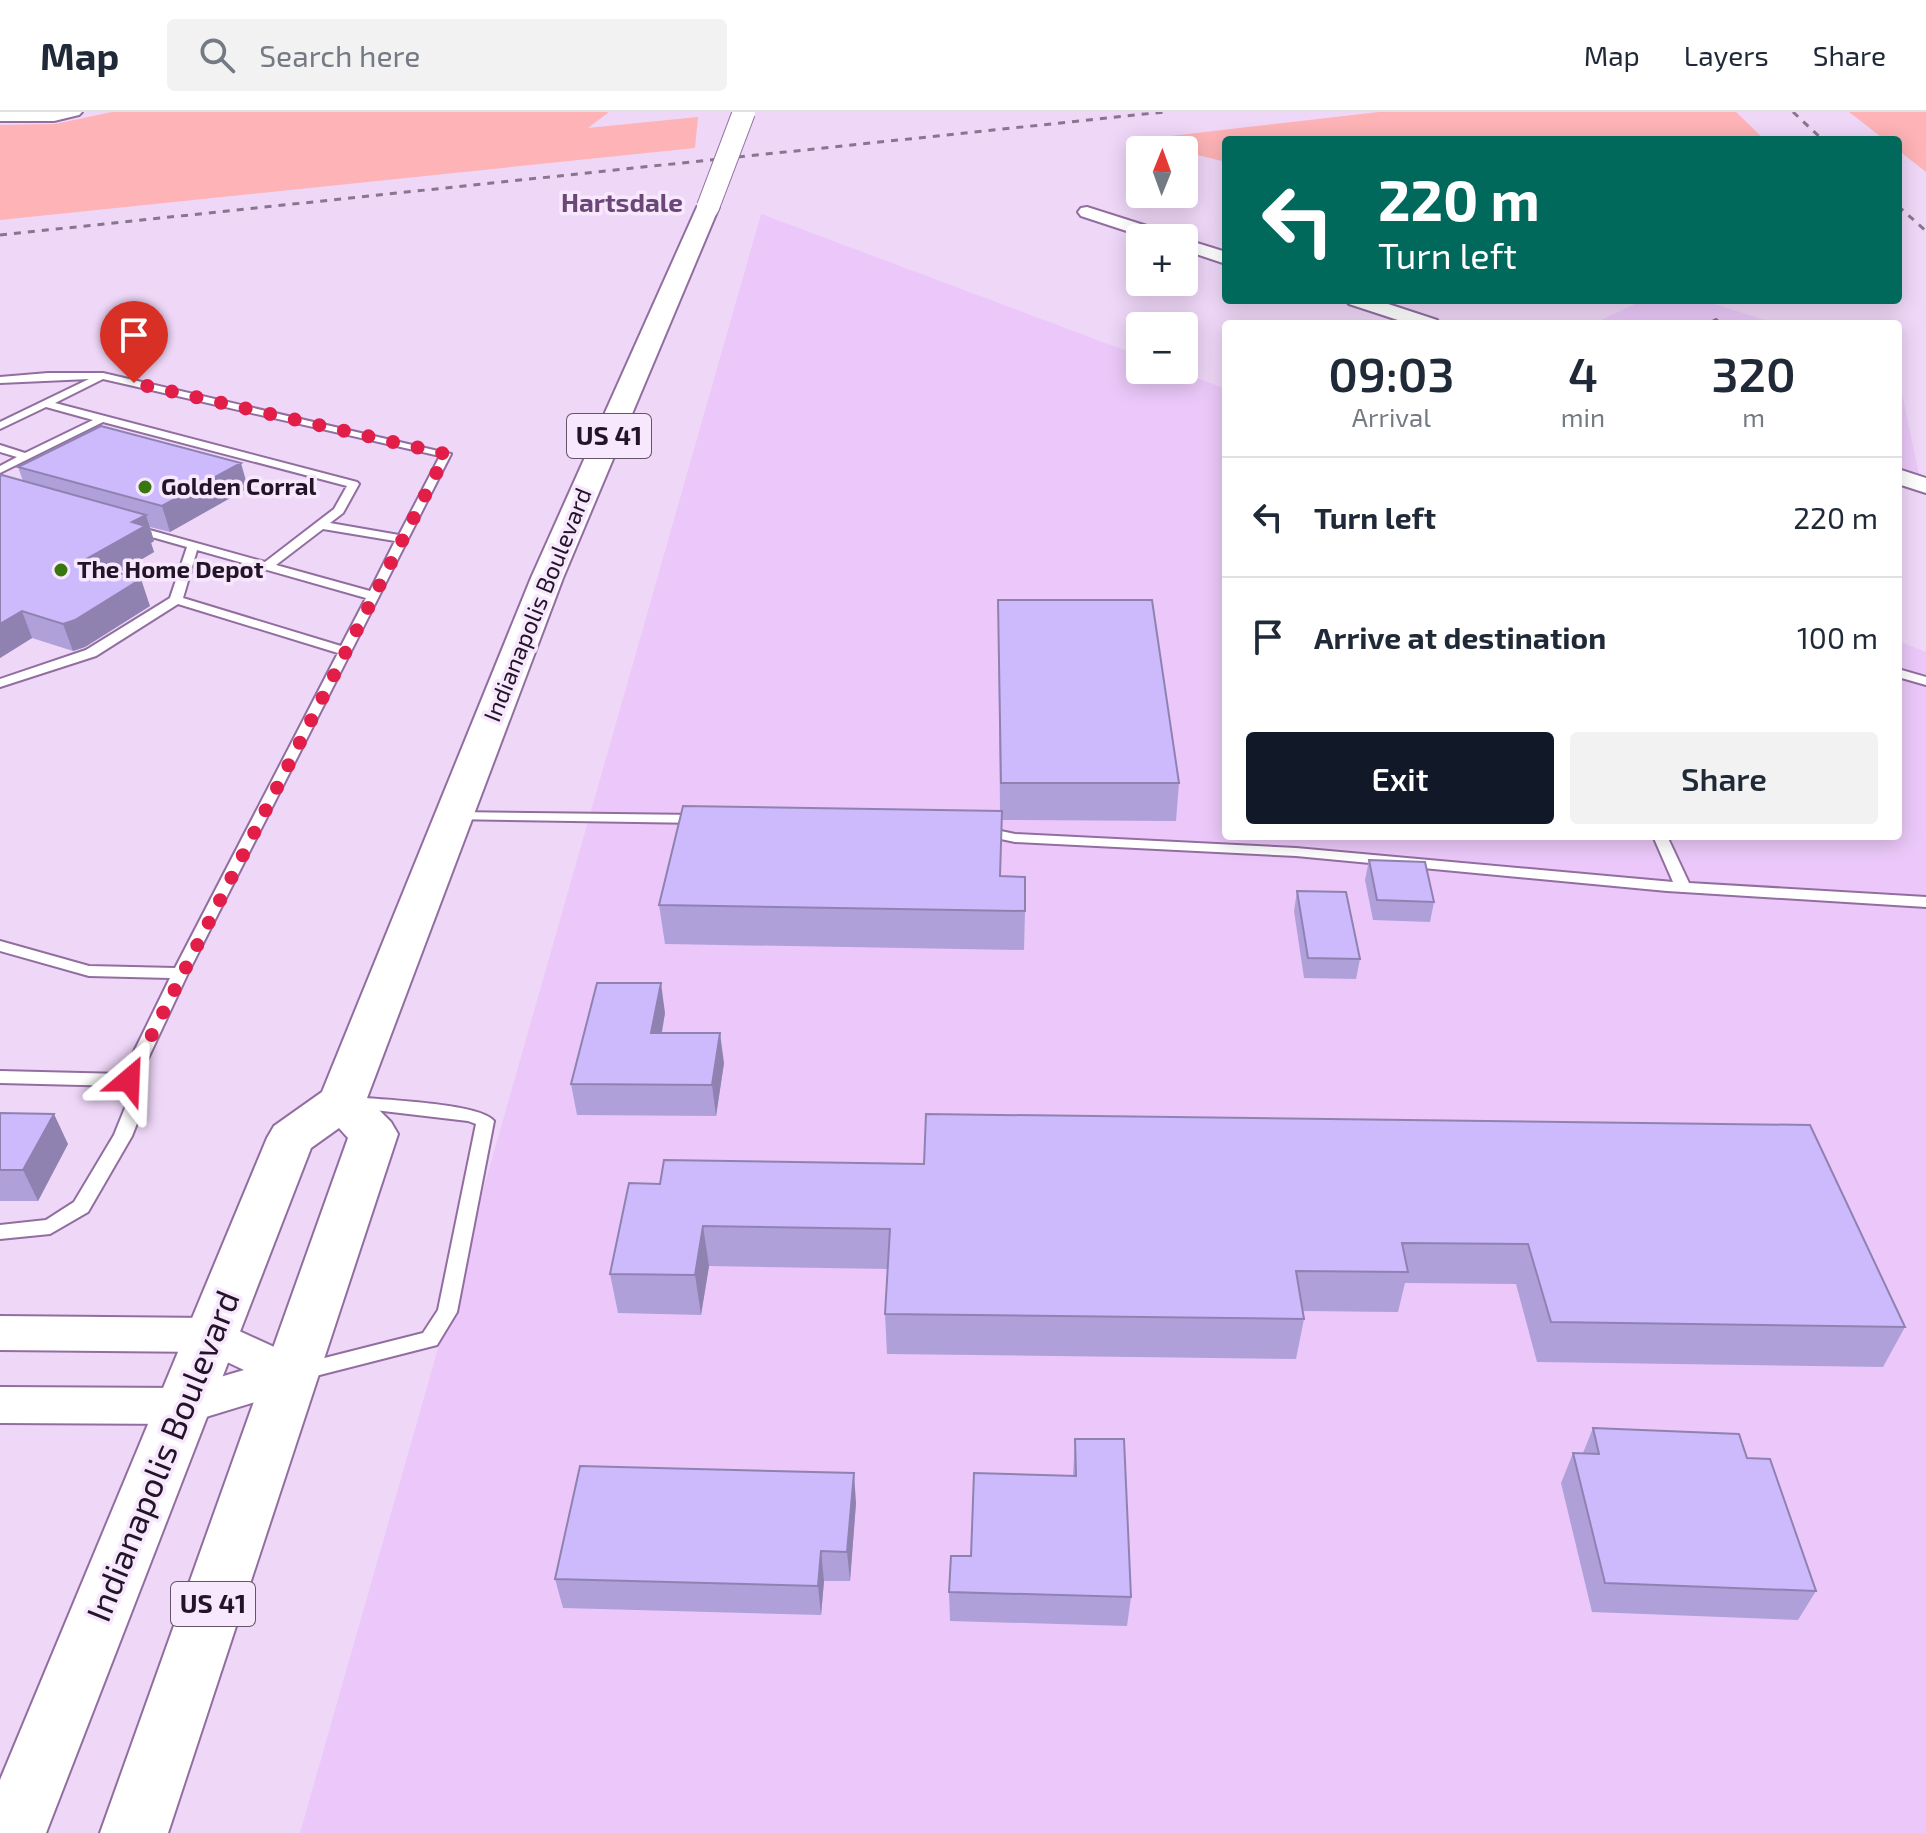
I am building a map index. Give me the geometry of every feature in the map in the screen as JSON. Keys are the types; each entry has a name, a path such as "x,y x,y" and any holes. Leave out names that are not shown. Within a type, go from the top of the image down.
{"highway":[{"name":"Indianapolis Boulevard","path":"12,1833 291,1138 342,1102 547,578 708,207 744,112"},
{"name":"US 41","path":"134,1833 374,1134 342,1102"}],"street":[{"path":"0,116 54,116 74,112"},
{"path":"1087,212 1126,225"},
{"path":"1198,249 1222,257"},
{"path":"1368,304 1418,320"},
{"path":"1902,477 1926,486"},
{"path":"0,1333 211,1335 292,1374"},
{"path":"0,1405 183,1406 292,1374"}],"lane":[{"path":"0,380 103,376 446,454 180,973 129,1080 136,1103 123,1136 81,1207 50,1227 0,1232"},
{"path":"0,426 103,376"},
{"path":"45,404 353,484 339,511 267,566"},
{"path":"0,470 102,419"},
{"path":"0,448 26,457"},
{"path":"119,524 373,596"},
{"path":"321,525 402,539"},
{"path":"0,683 91,653 176,600 193,545"},
{"path":"176,600 345,651"},
{"path":"1902,674 1926,681"},
{"path":"454,816 723,819"},
{"path":"962,827 1015,838 1296,852 1683,887 1926,902"},
{"path":"1662,840 1683,887"},
{"path":"0,946 89,971 180,973"},
{"path":"0,1077 129,1080"},
{"path":"292,1374 430,1339 447,1312 485,1121 471,1115 342,1102"}],"shaded area":[{"path":"112,112 609,112 588,128 698,117 695,148 0,220 0,125 55,124"},
{"path":"1379,112 1736,112 1761,136 1222,136 1222,161 1198,155 1198,136 1171,136"},
{"path":"1849,112 1926,112 1926,172 1902,153 1902,136 1880,136"},
{"path":"761,214 1126,351 1126,384 1198,384 1198,378 1222,387 1222,840 1902,840 1902,643 1926,652 1926,1833 300,1833"},
{"path":"1635,304 1714,304 1764,320 1601,320"},
{"path":"1902,394 1921,484 1902,477"}],"building":[{"path":"101,426 241,463 162,506 18,467"},
{"name":"The Home Depot","path":"2,475 146,515 132,522 145,526 81,562 141,579 75,620 63,624 22,611 0,624"},
{"path":"998,600 1152,600 1179,783 1001,783"},
{"path":"683,806 1002,811 1000,876 1025,877 1025,911 659,905"},
{"path":"1369,860 1425,862 1434,902 1377,900"},
{"path":"1297,891 1346,892 1360,959 1308,958"},
{"path":"597,983 661,983 651,1033 720,1033 712,1085 571,1084"},
{"path":"0,1113 54,1114 23,1170 0,1170"},
{"path":"926,1114 1810,1125 1905,1327 1551,1322 1528,1244 1402,1243 1408,1272 1296,1271 1304,1319 885,1314 890,1229 703,1226 695,1275 610,1274 629,1183 660,1184 664,1160 924,1164"},
{"path":"1593,1428 1739,1434 1747,1458 1770,1459 1816,1591 1605,1583 1573,1453 1599,1454"},
{"path":"1075,1439 1124,1439 1131,1597 949,1592 951,1556 971,1556 974,1473 1076,1476"},
{"path":"580,1466 854,1473 847,1552 821,1551 818,1586 555,1579"}],"railway":[{"path":"0,235 1164,112"},
{"path":"1793,112 1819,136"},
{"path":"1902,210 1926,231"}],"place":[{"name":"Golden Corral","path":"145,487"},
{"name":"The Home Depot","path":"61,570"}],"district":[{"name":"Hartsdale","path":"622,203"}],"route":[{"path":"129,1080 191,952 446,454 134,383"}]}
